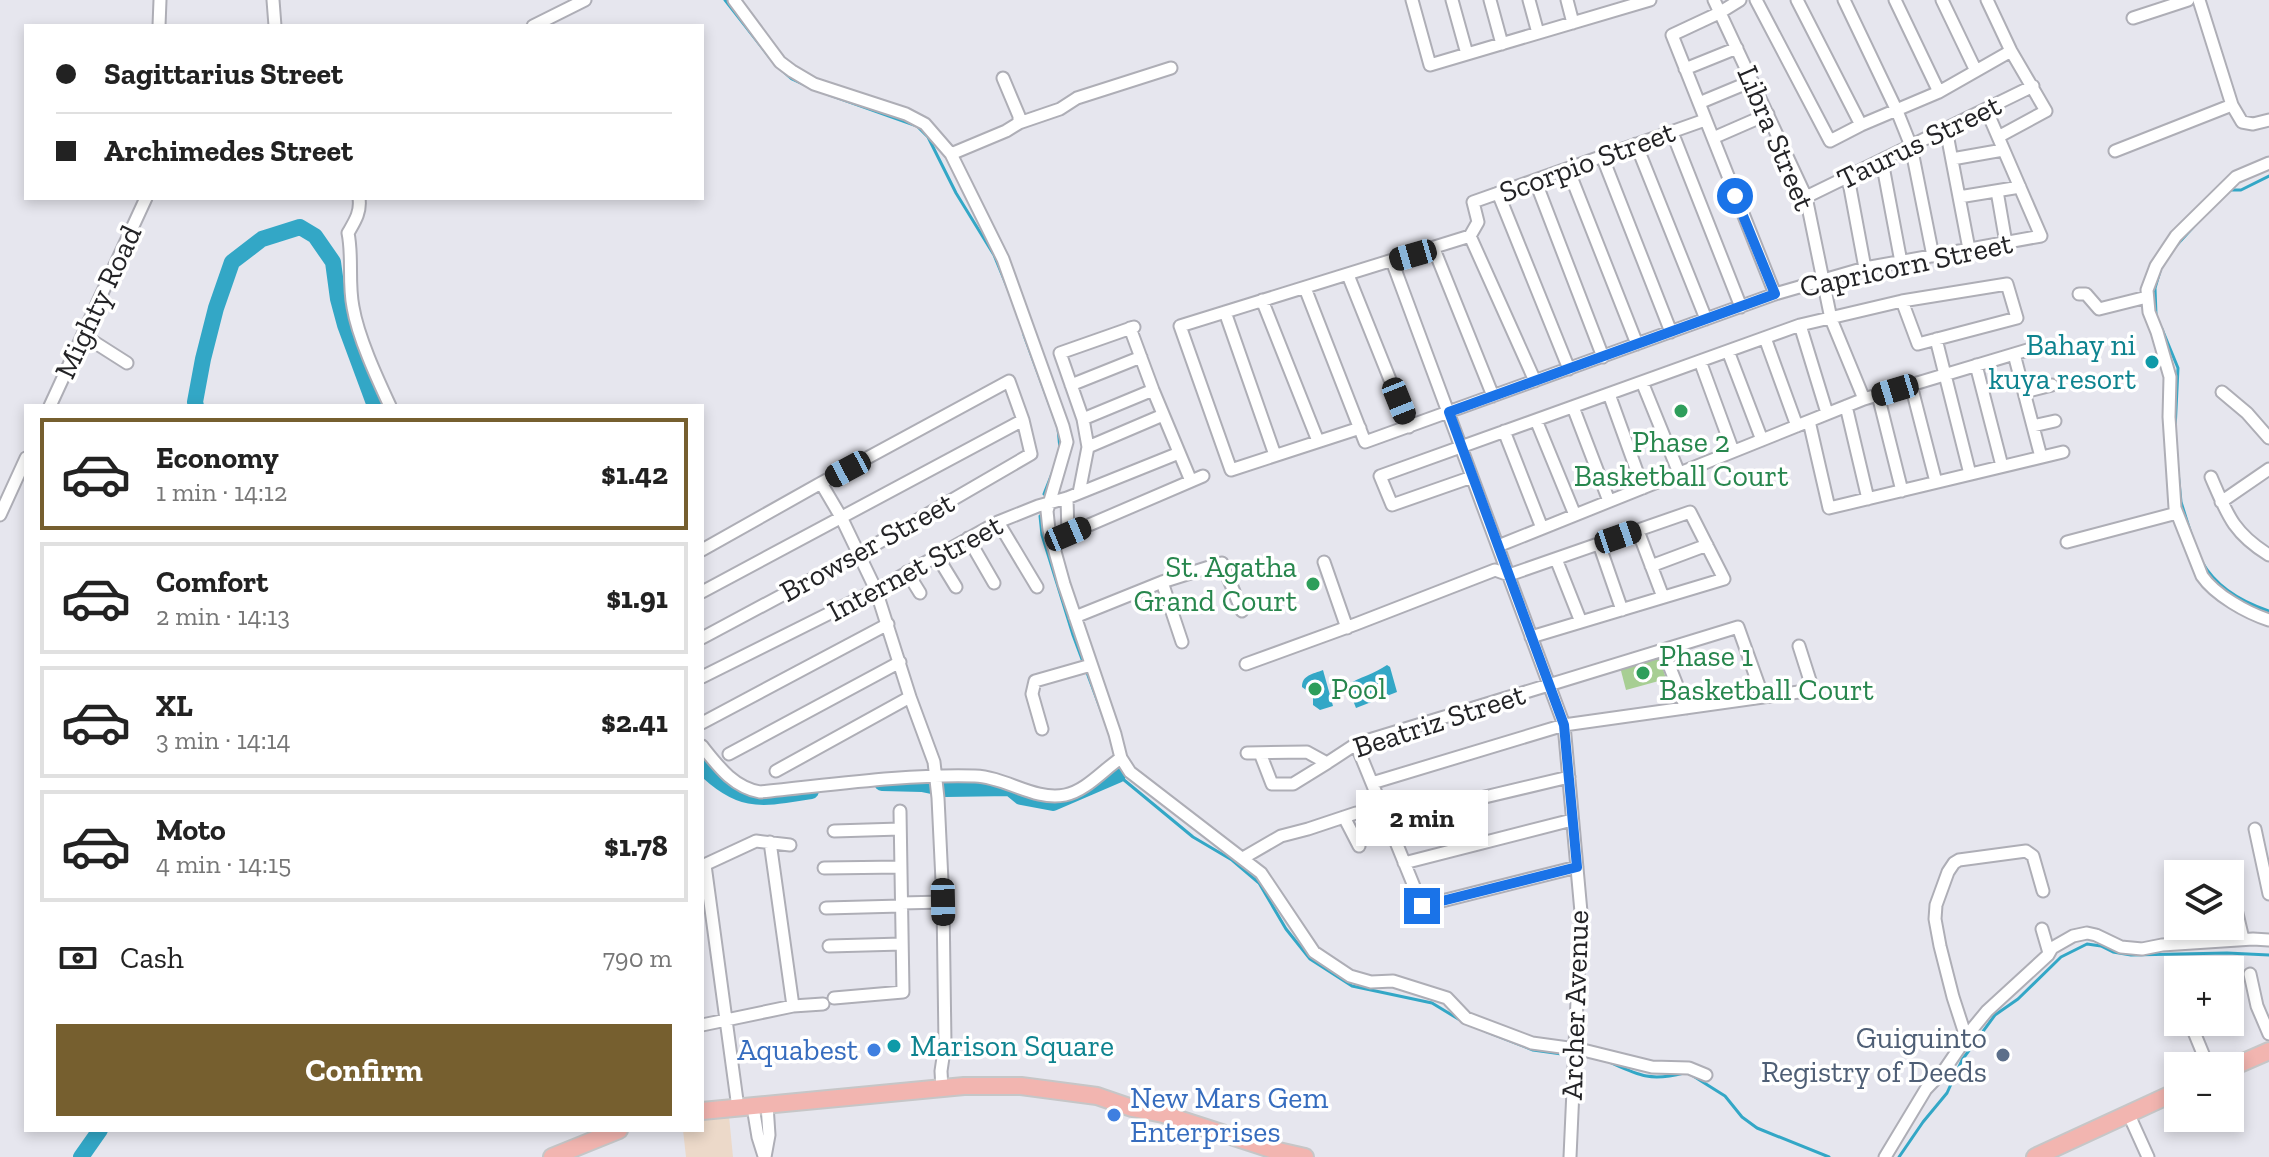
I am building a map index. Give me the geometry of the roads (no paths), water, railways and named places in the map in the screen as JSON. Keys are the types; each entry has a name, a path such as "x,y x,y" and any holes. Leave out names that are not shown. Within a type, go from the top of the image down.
{"highway":[{"path":"2244,1062 2269,1052"},
{"path":"704,1111 942,1089 1021,1086 1097,1096 1305,1157"},
{"path":"2035,1157 2164,1098"},
{"path":"552,1157 614,1132"}],"street":[{"path":"159,24 160,0"},
{"path":"273,0 275,24"},
{"path":"537,24 585,0"},
{"path":"734,0 780,62 792,71 814,84 906,114 925,124 951,154 1003,259 1063,426 1067,442 1047,511 1051,543 1087,666 1115,734 1121,758 1130,772 1261,873 1314,952 1350,976 1371,982 1393,981 1447,998 1466,1018 1532,1043 1575,1049 1652,1067 1689,1068 1706,1075"},
{"path":"1412,0 1430,65 1644,1"},
{"path":"1452,0 1467,54"},
{"path":"1490,0 1502,44"},
{"path":"1529,0 1538,33"},
{"path":"1567,0 1573,23"},
{"path":"1603,0 1607,13"},
{"name":"Libra Street","path":"1714,0 1806,197 1831,319 1864,399"},
{"path":"1740,0 1672,35 1775,294"},
{"path":"1756,0 1830,141 1939,92 2011,51"},
{"path":"1797,0 1861,125"},
{"path":"1844,0 1911,146 1933,256"},
{"path":"1895,0 1939,92"},
{"path":"1942,0 1976,71"},
{"name":"Taurus Street","path":"1987,0 2011,51 2046,111 1998,137"},
{"path":"2133,18 2188,0"},
{"path":"2199,0 2232,105 2242,122 2253,124 2269,120"},
{"path":"1685,69 1737,48"},
{"path":"951,154 1019,123 1060,109 1077,98 1171,68"},
{"path":"1003,78 1019,123"},
{"path":"1699,103 1752,81"},
{"name":"Taurus Street","path":"1806,197 2033,86"},
{"path":"2115,151 2232,105"},
{"path":"1959,197 2020,187 1986,109"},
{"path":"1713,138 1768,114"},
{"name":"Scorpio Street","path":"1275,455 1231,470 1180,326 1470,236 1478,222 1473,202 1705,120"},
{"path":"1946,129 1969,249"},
{"path":"1672,132 1741,307"},
{"path":"1636,144 1706,319"},
{"path":"1952,159 2003,150"},
{"path":"1602,156 1671,332"},
{"path":"1882,161 1901,262"},
{"path":"2269,163 2236,177 2176,236 2156,266 2147,290 2149,312 2170,377 2171,446 2177,513 2208,585 2252,614 2269,620"},
{"path":"1568,169 1637,344"},
{"path":"1848,177 1865,268"},
{"path":"1535,180 1603,357"},
{"name":"Capricorn Street","path":"1360,428 1365,442 1775,294 1865,268 2041,236 2020,187"},
{"path":"1997,191 2006,243"},
{"path":"1498,193 1569,369"},
{"name":"Mighty Road","path":"51,404 145,200"},
{"path":"359,200 356,221 348,233 353,306 389,404"},
{"path":"1470,236 1535,381"},
{"path":"1434,249 1493,396"},
{"name":"Archer Avenue","path":"1392,261 1564,725 1581,912 1570,1157"},
{"path":"1348,275 1409,427"},
{"path":"1472,477 1392,505 1380,476 1800,325 1902,301 2007,284 2017,318 1918,344 1902,301"},
{"path":"1225,312 1275,455 1360,428 1305,288"},
{"path":"2079,294 2086,294 2099,309 2147,297"},
{"path":"1262,300 1318,441"},
{"path":"1800,325 1827,413"},
{"path":"1191,481 1153,390 1132,328 1060,353 1083,419 1088,447 1073,495 1068,534 1203,476"},
{"path":"83,335 127,363"},
{"path":"1765,338 1803,424 1829,508 2063,452"},
{"path":"1936,339 1970,474"},
{"path":"1498,546 1864,399 2041,346"},
{"path":"1728,351 1762,440"},
{"path":"2014,354 2041,457"},
{"path":"1071,385 1141,357"},
{"path":"1700,361 1733,451"},
{"path":"1976,365 2002,466"},
{"path":"704,549 1009,381 1023,420 704,591"},
{"path":"1642,382 1679,473"},
{"path":"1911,385 1936,482"},
{"path":"2024,392 2052,385"},
{"path":"1083,419 1153,390"},
{"path":"2222,392 2247,413 2269,438"},
{"path":"1609,394 1643,488"},
{"path":"1878,395 1902,491"},
{"path":"1846,406 1868,499"},
{"path":"1573,407 1609,501"},
{"path":"1088,447 1163,415"},
{"name":"Browser Street","path":"704,637 859,554 1031,454 1023,420"},
{"path":"1536,420 1575,515"},
{"path":"2033,426 2055,421"},
{"path":"1504,431 1542,528"},
{"name":"Internet Street","path":"704,676 876,590 998,522 1179,453"},
{"path":"0,515 24,462"},
{"path":"2221,502 2269,469"},
{"path":"2211,477 2229,519 2247,541 2269,555"},
{"path":"821,483 876,590 934,762 943,902 945,1044 942,1089"},
{"path":"1246,664 1495,570 1509,575 1690,512 1724,579 1531,637"},
{"path":"2067,542 2177,513"},
{"path":"998,522 1037,587"},
{"path":"1638,531 1663,597"},
{"path":"968,538 994,583"},
{"path":"1599,544 1622,610"},
{"path":"1651,566 1707,545"},
{"path":"937,556 956,587"},
{"path":"1556,559 1581,622"},
{"path":"1324,562 1347,628"},
{"path":"1075,617 1162,582 1222,563 1242,611"},
{"path":"907,572 920,593"},
{"path":"1162,582 1182,642"},
{"path":"704,722 888,624"},
{"name":"Beatriz Street","path":"1260,753 1272,784 1293,784 1356,744 1738,627 1763,697"},
{"path":"1372,783 1564,725 1813,690 1799,646"},
{"path":"1663,650 1686,708"},
{"path":"729,754 900,662"},
{"path":"1042,729 1032,694 1035,681 1087,666"},
{"path":"776,771 910,697"},
{"path":"1356,744 1422,906 1577,867"},
{"path":"704,749 725,775 749,790 760,792 980,776 1055,797 1070,795 1081,789 1121,758"},
{"name":"Beatriz Street","path":"1247,753 1307,752 1327,763"},
{"path":"1388,820 1569,777"},
{"path":"704,1025 793,1006 903,992 900,811"},
{"path":"1243,858 1281,836 1350,815 1359,846"},
{"path":"1404,863 1572,820"},
{"path":"834,831 900,829"},
{"path":"2255,829 2269,894"},
{"path":"765,1157 769,1135 752,1106 726,1020 704,865 756,841 790,845"},
{"path":"770,842 793,1006"},
{"path":"1966,1037 1953,997 1935,919 1936,905 1948,872 1959,860 2026,851 2033,856 2043,891"},
{"path":"824,868 901,867"},
{"path":"826,908 943,902"},
{"path":"2042,929 2049,953"},
{"path":"1885,1157 1926,1089 1945,1069 1966,1037 1987,1011 2052,948 2073,936 2087,933 2121,947 2142,949 2230,940"},
{"path":"2244,939 2269,940"},
{"path":"829,946 902,944"},
{"path":"2250,974 2257,1006 2269,1034"},
{"path":"2129,1115 2148,1157"}],"water":[{"path":"1387,665 1397,692 1356,708 1347,685"},
{"name":"Pool","path":"1323,670 1333,706 1320,710 1313,705 1313,695 1302,687 1302,683 1306,677"}],"waterway":[{"path":"725,0 771,59"},
{"path":"776,65 792,79 809,87"},
{"path":"827,94 917,126 928,137 956,193 994,255 1010,294"},
{"path":"2228,190 2241,190 2269,176"},
{"path":"2174,248 2196,224"},
{"path":"196,404 216,308 232,262 262,239 300,227 315,236 333,262 345,325 374,404"},
{"path":"2156,315 2155,288 2160,271"},
{"path":"2162,329 2178,368 2175,430"},
{"path":"1024,335 1058,428 1060,449"},
{"path":"2177,462 2181,502 2193,540"},
{"path":"1044,494 1053,471"},
{"path":"1040,516 1042,535 1073,635 1105,721"},
{"path":"2202,562 2215,579 2231,592 2269,611"},
{"path":"1117,767 1118,775 1193,837 1232,860 1259,883 1286,929 1310,959 1352,986 1432,1003 1460,1020"},
{"path":"704,768 728,787 752,796 811,791"},
{"path":"882,783 922,784 946,789 1010,788 1021,797 1053,803 1118,775"},
{"path":"1899,1157 1947,1093 1962,1060 1995,1015 2018,999 2061,957 2087,944 2131,955 2269,955"},
{"path":"1485,1031 1533,1050 1569,1055"},
{"path":"1607,1061 1644,1076 1684,1073"},
{"path":"1690,1074 1725,1096 1742,1117 1757,1128 1829,1157"},
{"path":"81,1157 99,1132"}],"place":[{"name":"Bahay ni kuya resort","path":"2152,362"},
{"name":"Phase 2 Basketball Court","path":"1681,411"},
{"name":"St. Agatha Grand Court","path":"1313,584"},
{"name":"Phase 1 Basketball Court","path":"1643,673"},
{"name":"Pool","path":"1315,689"},
{"name":"Marison Square","path":"894,1046"},
{"name":"Aquabest","path":"874,1050"},
{"name":"Guiguinto Registry of Deeds","path":"2003,1055"},
{"name":"New Mars Gem Enterprises","path":"1114,1115"}]}
